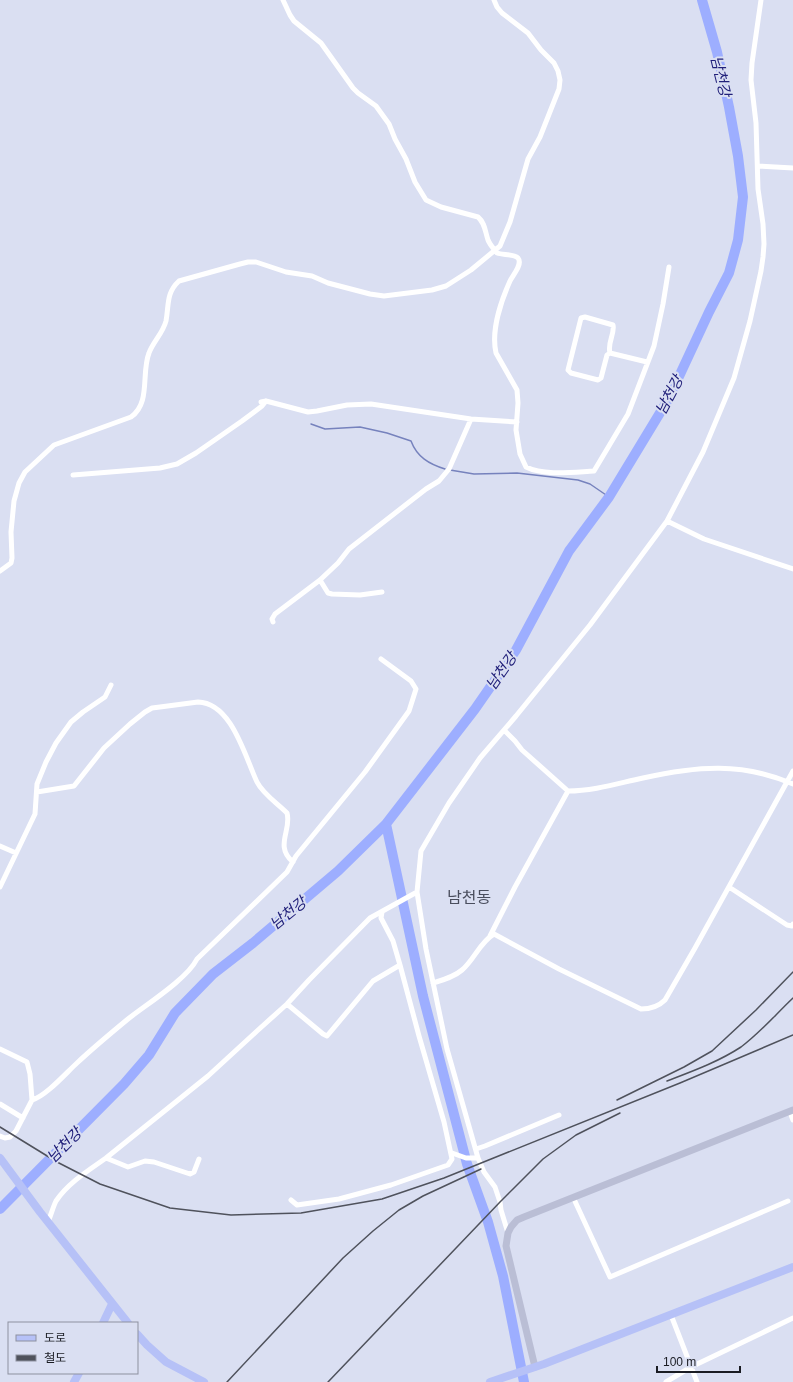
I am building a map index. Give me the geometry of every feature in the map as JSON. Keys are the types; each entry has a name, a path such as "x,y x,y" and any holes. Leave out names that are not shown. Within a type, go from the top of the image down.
{"main road":[{"path":"533,1367 506,1246 508,1233 513,1224 518,1220 573,1197 791,1111"},
{"path":"0,1158 40,1212 127,1322"},
{"path":"493,1381 671,1315 793,1267"},
{"path":"103,1322 112,1304"},
{"path":"138,1335 166,1362 204,1382"}],"street":[{"path":"283,0 294,21 321,43 353,88 376,106 385,118 421,193 426,200 441,207 478,217 481,220 488,240 495,250 500,254 518,258 520,261 519,267 510,281 496,322 494,347 517,390 518,445 522,461 526,467 548,472 594,471 628,414 654,346 662,311 669,268"},
{"path":"0,571 10,563 12,558 11,532 14,501 19,483 25,472 54,445 131,417 136,413 143,397 149,352 164,326 169,298 174,286 179,281 252,262 286,272 312,276 370,294 392,296 432,290 446,286 467,273 500,246 510,222 528,159 540,137 559,89 560,80 554,63 541,50 528,32 502,13 494,0"},
{"path":"508,1233 500,1202 494,1187 484,1172 478,1158 447,1049 426,949 417,892 421,851 449,803 480,758 590,625 667,521 692,476 734,378 746,341 760,278 763,257 763,230 758,189 756,123 751,80 761,0"},
{"path":"758,166 793,168"},
{"path":"585,317 613,325 614,328 609,348 610,353 607,355 601,378 598,380 571,373 568,370 581,318 585,317"},
{"path":"610,353 647,362"},
{"path":"73,475 160,468 177,464 196,453 247,417 264,401 308,412 347,405 372,404 471,419 517,422"},
{"path":"273,622 272,619 275,614 320,580 338,563 349,549 439,481 449,469 471,419"},
{"path":"667,521 704,539 793,569"},
{"path":"320,580 328,593 332,594 360,596 382,592"},
{"path":"32,1100 42,1095 86,1054 128,1019 168,989 194,966 197,959 287,872 296,856 365,772 409,711 416,689 414,685 411,681 381,659"},
{"path":"0,887 35,814 37,784 46,762 71,722 82,712 105,696 111,685"},
{"path":"37,792 74,786 104,748 130,724 149,710 160,707 205,702 219,710 236,734 262,790 287,813 288,822 284,836 284,844 287,856 293,862"},
{"path":"504,730 522,750 568,791 594,789 678,771 715,768 738,768 753,771 793,784"},
{"path":"490,936 494,934 559,969 641,1009 660,1006 696,948 793,771"},
{"path":"433,983 452,976 463,969 490,936 518,880 568,791"},
{"path":"0,846 16,853"},
{"path":"729,887 787,925 792,926 793,924"},
{"path":"48,1222 56,1202 64,1191 208,1076 287,1004 370,918 398,904 417,892"},
{"path":"291,1200 297,1205 339,1199 391,1185 448,1164 452,1159 452,1153 444,1122 400,965 393,941 381,918 382,912"},
{"path":"287,1004 327,1036 373,981 400,965"},
{"path":"0,1049 27,1062 30,1074 32,1100 16,1131 10,1137 5,1138 0,1136"},
{"path":"0,1104 23,1118"},
{"path":"791,1111 793,1120"},
{"path":"476,1149 559,1115"},
{"path":"452,1153 466,1158 478,1158"},
{"path":"106,1158 128,1167 145,1161 154,1162 190,1174 194,1172 199,1159"},
{"path":"573,1197 610,1277 788,1201"},
{"path":"671,1315 697,1382"},
{"path":"666,1382 691,1366 793,1318"}],"waterway":[{"name":"남천강","path":"0,1209 124,1084 149,1055 175,1013 213,974 253,943 338,871 386,824 475,709 516,650 569,551 609,497 669,398 729,273 738,240 743,197 738,156 729,107 717,52 702,0"},
{"path":"311,424 325,429 360,427 387,433 411,441 420,456 434,465 445,469"},
{"path":"450,470 474,474 517,473 578,480 590,484 609,497"},
{"path":"386,824 423,996 467,1164 488,1222 503,1276 524,1382"}],"railway":[{"path":"617,1100 684,1067 712,1051 756,1010 793,972"},
{"path":"667,1081 714,1062 741,1047 761,1030 793,998"},
{"path":"0,1127 57,1162 100,1184 170,1208 231,1215 301,1213 382,1199 444,1178 680,1083 793,1035"},
{"path":"328,1382 543,1159 576,1135 620,1113"},
{"path":"227,1382 343,1258 373,1231 399,1210 423,1196 481,1169"}],"district":[{"name":"남천동","path":"469,897"}]}
